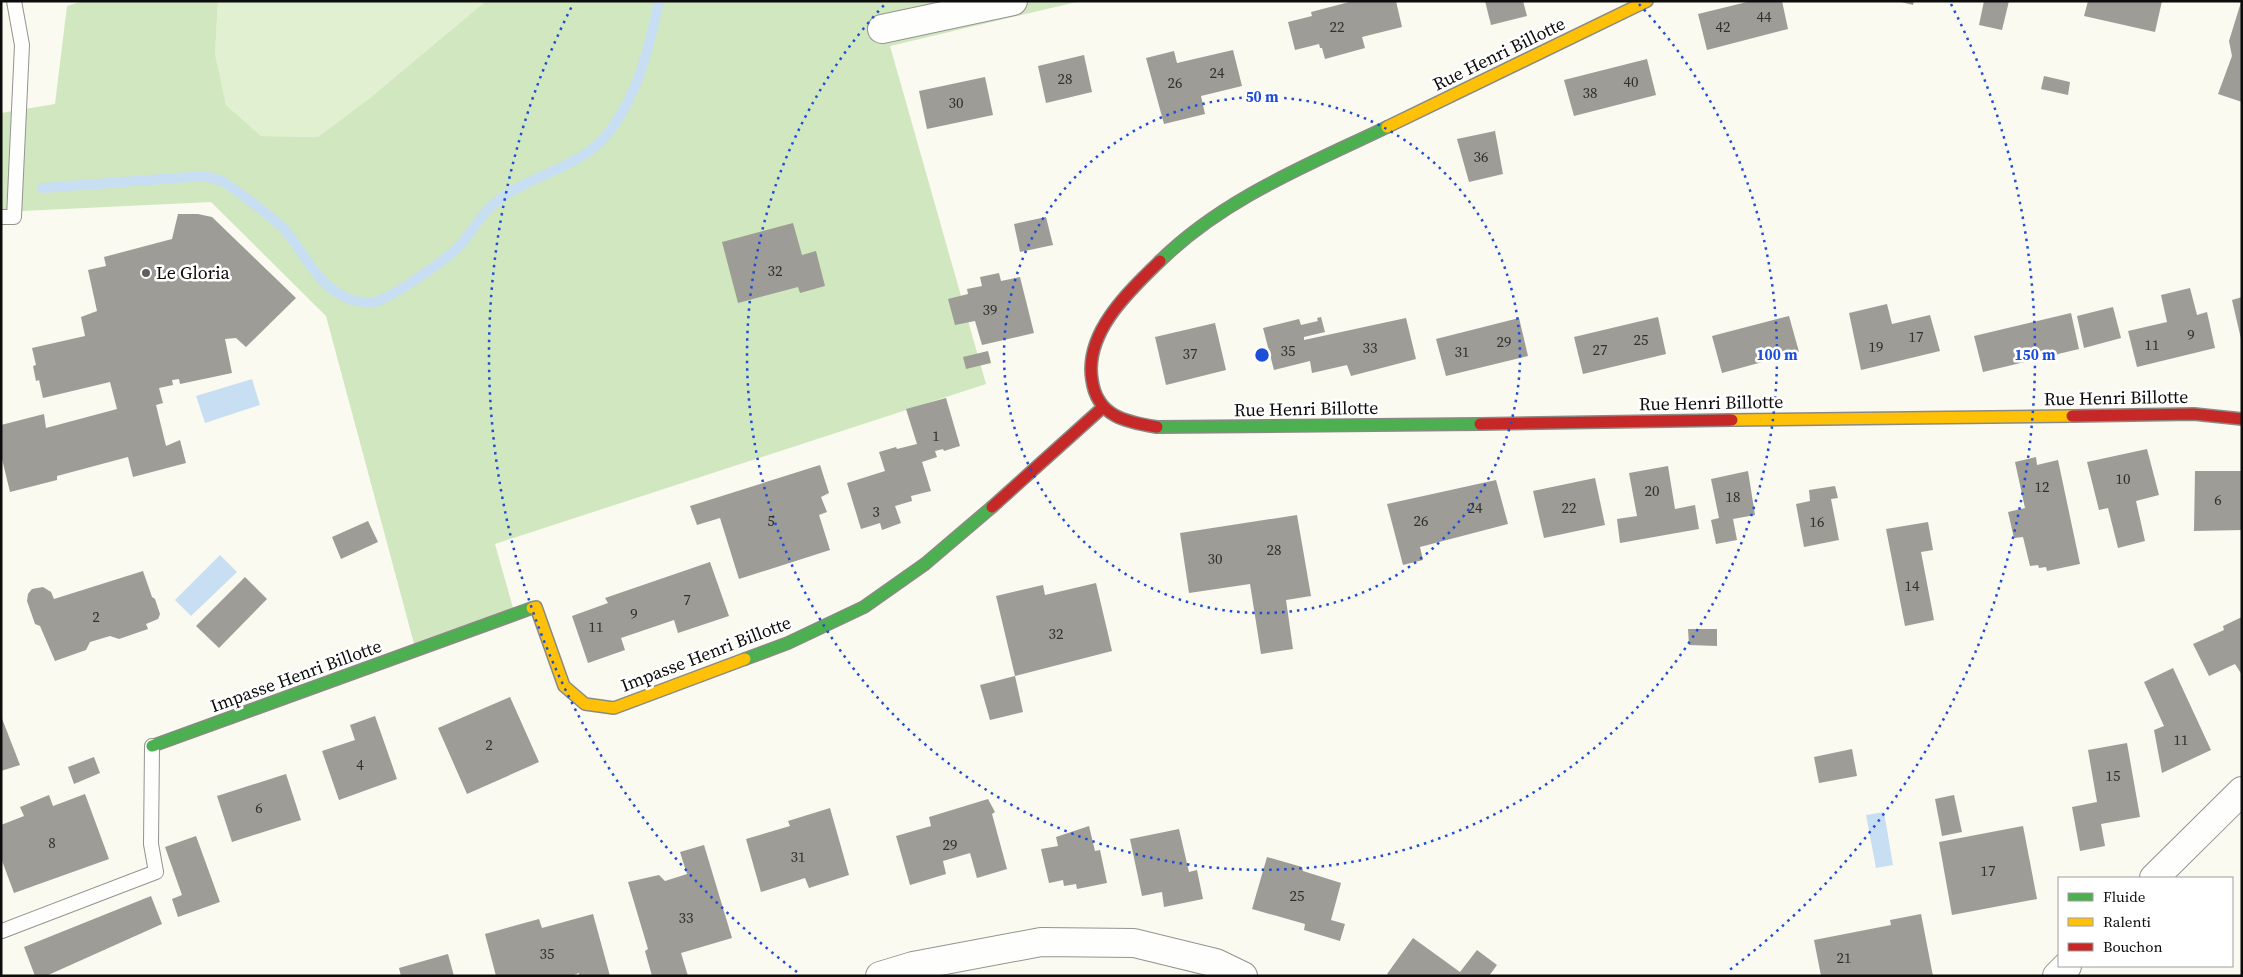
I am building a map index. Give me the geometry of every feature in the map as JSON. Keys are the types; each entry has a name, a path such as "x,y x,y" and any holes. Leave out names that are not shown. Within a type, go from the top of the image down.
{"street":[{"path":"882,29 1014,1"},
{"name":"Rue Henri Billotte","path":"1647,1 1243,197 1192,232 1132,288 1102,329 1090,358 1091,387 1101,409 1130,424 1161,428 2194,414 2242,419"},
{"name":"Impasse Henri Billotte","path":"152,746 536,607 564,686 585,704 614,708 788,643 864,607 925,564 1022,481 1101,409"},
{"path":"2155,877 2242,791"},
{"path":"880,976 913,966 1041,942 1134,943 1216,963 1243,976"},
{"path":"2057,976 2066,967"}],"lane":[{"path":"1,217 14,217 22,45 14,1"},
{"path":"2,931 156,872 151,844 152,746"}],"green space":[{"path":"83,1 218,1 215,54 226,105 261,136 318,137 370,98 486,1 1081,1 890,46 986,384 495,544 515,615 416,651 326,316 211,202 1,212 1,113 55,104 67,6"},
{"path":"218,1 486,1 370,98 318,137 261,136 226,105 215,55"}],"water":[{"path":"252,379 260,405 205,423 196,396"},
{"path":"220,555 237,572 191,616 175,600"},
{"path":"1884,812 1893,865 1876,868 1866,815"}],"building":[{"path":"1353,1 1396,1 1402,27 1362,37 1365,48 1325,59 1319,44 1295,50 1288,22 1312,16 1311,12"},
{"path":"1485,1 1523,1 1527,16 1491,25"},
{"path":"1751,1 1782,1 1788,29 1707,50 1698,14"},
{"path":"1897,1 1914,1 1913,5"},
{"path":"1984,1 2009,1 2002,30 1979,25"},
{"path":"2088,1 2162,1 2155,32 2084,16"},
{"path":"2241,2 2242,102 2218,94 2232,56 2229,41"},
{"path":"1233,50 1242,86 1201,96 1205,114 1164,124 1146,58 1174,51 1177,63"},
{"path":"1084,55 1092,92 1046,103 1038,66"},
{"path":"1647,59 1656,95 1574,116 1564,80"},
{"path":"2044,76 2070,82 2068,95 2041,89"},
{"path":"985,77 993,115 927,129 919,91"},
{"path":"1495,131 1503,174 1469,182 1457,139"},
{"path":"178,214 198,214 212,217 296,298 246,347 236,338 225,339 232,373 180,384 179,379 172,380 173,385 159,388 163,403 156,405 166,446 180,440 186,463 133,477 128,457 57,476 57,480 10,492 1,455 1,425 44,414 46,428 117,409 110,382 43,398 39,380 36,381 33,366 36,365 32,348 85,336 81,317 97,311 88,270 106,266 104,257 172,239"},
{"path":"1046,217 1053,245 1020,252 1014,224"},
{"path":"793,223 802,255 816,251 825,286 800,293 798,287 738,303 722,242"},
{"path":"999,273 1001,281 1020,277 1034,333 982,345 975,321 955,325 948,299 968,294 967,289 982,286 980,277"},
{"path":"2190,288 2197,315 2207,312 2215,348 2137,367 2128,331 2167,322 2161,295"},
{"path":"2242,297 2242,339 2241,339 2232,300"},
{"path":"1887,304 1892,324 1930,315 1940,351 1861,370 1849,313"},
{"path":"2113,307 2121,338 2084,348 2077,316"},
{"path":"2071,313 2079,349 1983,372 1974,336"},
{"path":"1789,316 1799,352 1722,373 1712,336"},
{"path":"1321,317 1325,332 1304,337 1304,340 1406,318 1416,359 1351,376 1347,365 1312,373 1310,361 1274,370 1263,328 1299,319 1301,325 1318,321 1317,318"},
{"path":"1658,317 1666,354 1583,374 1574,337"},
{"path":"1519,318 1528,356 1446,376 1436,339"},
{"path":"1215,323 1226,370 1166,385 1155,337"},
{"path":"988,351 991,363 966,369 963,357"},
{"path":"946,398 960,446 944,451 943,449 935,451 937,457 922,462 931,491 911,496 912,501 895,506 901,523 882,530 880,523 861,529 847,483 885,471 879,452 917,444 906,409"},
{"path":"2147,449 2159,495 2136,501 2145,541 2118,548 2108,508 2099,510 2087,462"},
{"path":"2036,457 2037,465 2058,460 2080,564 2047,571 2046,567 2030,566 2023,537 2014,538 2008,512 2025,508 2015,462"},
{"path":"820,465 829,493 821,497 827,512 819,515 830,550 739,579 720,518 697,525 690,506"},
{"path":"1668,466 1675,509 1695,505 1699,529 1620,543 1617,519 1637,516 1629,473"},
{"path":"1748,471 1755,515 1733,519 1737,540 1716,544 1711,520 1719,518 1711,479"},
{"path":"2195,471 2242,471 2242,530 2194,531"},
{"path":"1595,478 1605,525 1544,538 1533,491"},
{"path":"1496,480 1508,524 1420,547 1423,560 1403,565 1387,504"},
{"path":"1835,486 1838,498 1831,499 1839,540 1804,547 1796,504 1810,501 1809,490"},
{"path":"1297,515 1311,596 1286,600 1293,649 1261,654 1250,584 1189,593 1180,533"},
{"path":"368,521 378,542 341,559 332,537"},
{"path":"1928,522 1933,550 1921,552 1934,620 1905,626 1886,529"},
{"path":"710,562 729,616 678,633 674,620 621,638 625,650 588,663 572,616 608,603 605,598"},
{"path":"143,571 160,614 158,619 146,624 148,629 119,639 110,636 90,642 86,650 55,661 40,626 35,624 27,601 28,594 32,589 43,587 51,592 54,599"},
{"path":"245,577 267,599 219,648 196,626"},
{"path":"1096,583 1112,651 1015,676 996,596 1043,585 1045,595"},
{"path":"2242,617 2242,675 2235,664 2209,676 2193,644 2224,630 2223,626"},
{"path":"1688,629 1717,629 1717,646 1689,645"},
{"path":"2173,668 2211,750 2162,773 2154,730 2164,726 2144,682"},
{"path":"1015,676 1023,712 990,720 980,685"},
{"path":"510,697 539,762 467,794 438,728"},
{"path":"1,716 20,765 1,771"},
{"path":"375,716 397,779 339,800 322,751 355,740 350,725"},
{"path":"2127,743 2140,817 2101,824 2105,846 2080,851 2072,807 2097,802 2088,750"},
{"path":"1852,749 1857,776 1819,783 1814,757"},
{"path":"94,757 100,773 74,784 68,767"},
{"path":"286,774 301,820 232,842 217,796"},
{"path":"85,794 109,859 14,893 1,858 1,825 24,816 20,807 49,795 53,806"},
{"path":"1954,795 1962,832 1942,836 1935,799"},
{"path":"988,799 995,812 992,814 1007,869 977,878 970,853 943,861 946,874 910,885 896,836 931,826 929,817"},
{"path":"830,808 849,875 809,888 805,878 761,892 746,839 790,826 788,821"},
{"path":"1089,826 1095,851 1100,850 1107,883 1077,889 1076,884 1064,886 1063,880 1049,883 1041,849 1058,846 1056,837"},
{"path":"2023,826 2037,899 1952,915 1939,842"},
{"path":"1179,829 1189,872 1197,870 1203,899 1164,907 1162,892 1142,896 1130,839"},
{"path":"196,836 220,902 178,917 172,899 182,895 165,847"},
{"path":"704,845 732,938 681,953 688,976 652,976 645,951 648,949 628,882 659,875 665,881 687,874 680,852"},
{"path":"1267,857 1302,867 1303,871 1341,883 1331,920 1345,924 1340,941 1304,930 1305,924 1252,909"},
{"path":"151,896 162,924 46,976 35,976 24,947"},
{"path":"593,914 610,976 579,976 579,973 571,976 496,976 485,934 539,919 542,928"},
{"path":"1921,914 1933,976 1821,976 1814,940 1891,925 1890,920"},
{"path":"1413,938 1460,972 1477,950 1497,965 1489,976 1390,976 1387,974"},
{"path":"448,954 454,976 401,976 399,968"}],"waterway":[{"path":"42,188 204,176 220,180 265,212 281,226 330,288 352,300 370,303 378,301 418,278 455,250 484,214 501,198 514,189 573,161 599,143 610,131 629,100 636,84 647,53 659,1"}],"traffic: fast":[{"path":"1160,261 1211,219 1239,201 1297,169 1387,127"},
{"path":"1157,427 1480,424"},
{"path":"745,659 788,643 864,607 925,564 992,507"},
{"path":"152,746 532,608"}],"traffic: slow":[{"path":"1387,127 1647,1"},
{"path":"1732,420 2072,416"},
{"path":"532,608 536,607 564,686 585,704 614,708 745,659"}],"traffic: jam":[{"path":"1157,427 1134,423 1114,415 1106,409 1095,392 1091,363 1095,346 1111,314 1160,261"},
{"path":"992,507 1101,409"},
{"path":"2072,416 2194,414 2242,419"},
{"path":"1480,424 1732,420"}],"place":[{"name":"Le Gloria","path":"146,273"}]}
